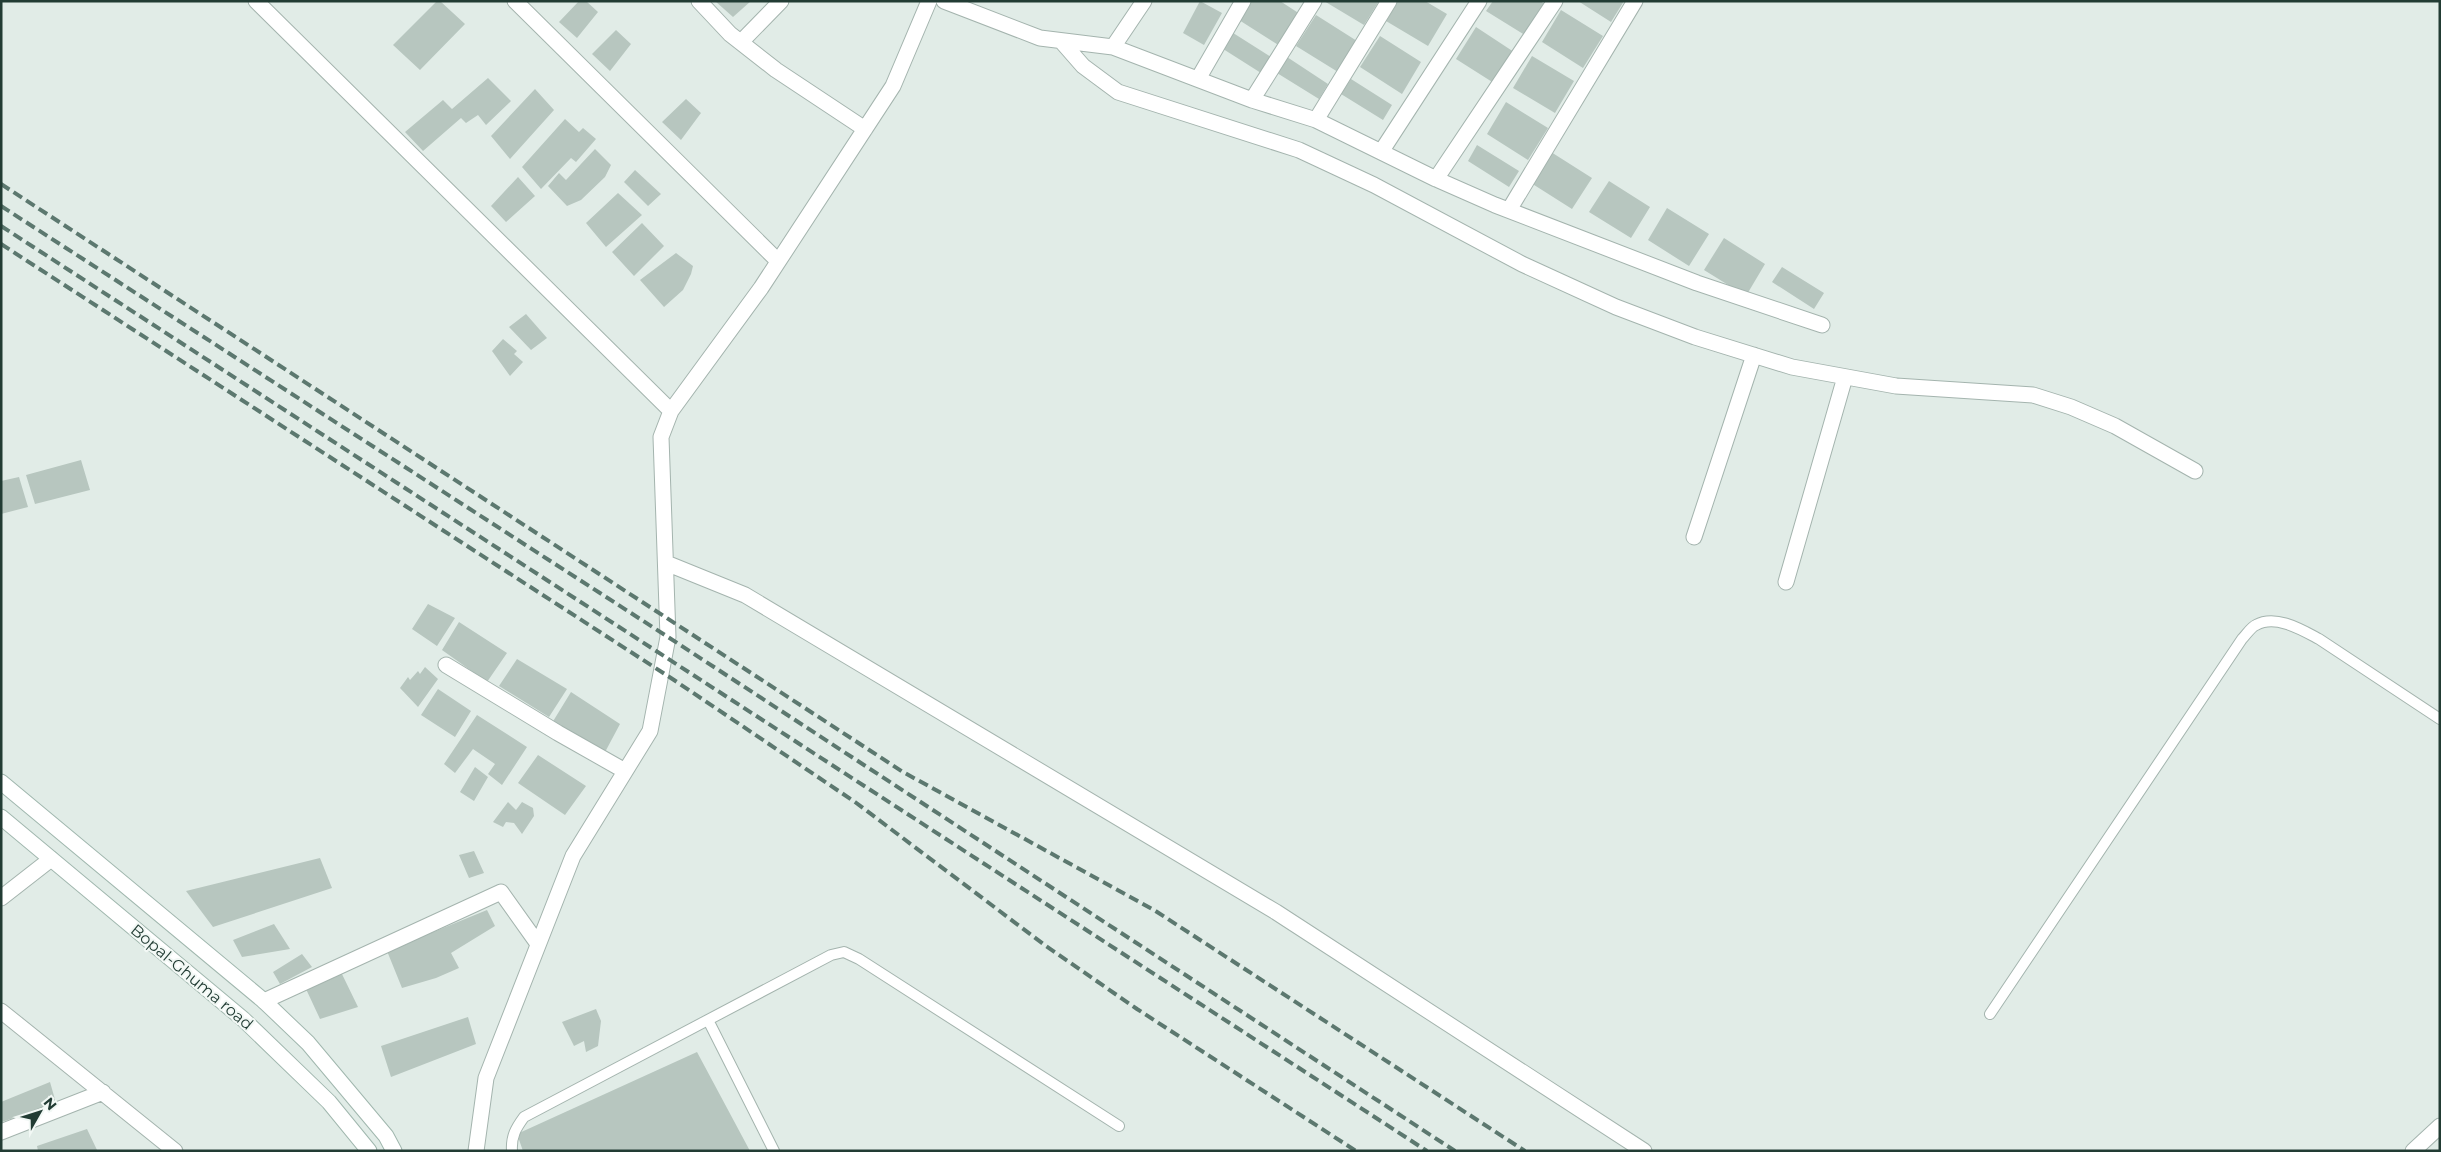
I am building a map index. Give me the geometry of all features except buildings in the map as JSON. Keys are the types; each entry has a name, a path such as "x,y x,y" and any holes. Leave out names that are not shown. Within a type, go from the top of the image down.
{"street":[{"path":"256,1 672,411"},
{"path":"515,1 778,261"},
{"path":"699,1 730,34 776,70 865,129"},
{"path":"741,42 781,1"},
{"path":"476,1151 486,1078 573,856 650,731 668,637 661,436 672,411 778,261 893,86 929,1"},
{"path":"944,1 1030,35 1062,42 1113,47 1252,100 1316,120 1436,179 1508,210 1697,283 1822,325"},
{"path":"1113,47 1144,1"},
{"path":"1198,79 1242,1"},
{"path":"1252,100 1314,1"},
{"path":"1316,120 1389,1"},
{"path":"1381,152 1480,1"},
{"path":"1436,179 1555,1"},
{"path":"1508,210 1635,1"},
{"path":"1062,42 1083,66 1118,92 1299,150 1374,185 1522,264 1616,307 1695,337 1792,367 1896,386 2033,395 2071,407 2115,426 2196,471"},
{"path":"1694,537 1754,355"},
{"path":"1786,582 1845,377"},
{"path":"666,563 744,595 1276,912 1644,1151"},
{"path":"446,665 558,734 625,771"},
{"path":"1,782 264,1001 308,1043 386,1136 394,1151"},
{"name":"Bopal-Ghuma road","path":"1,817 243,1019 329,1102 369,1151"},
{"path":"1,898 51,859"},
{"path":"264,1001 501,892 538,944"},
{"path":"1,1011 175,1151"},
{"path":"1,1132 103,1092"},
{"path":"2413,1151 2440,1126"},
{"path":"151,1151 160,1138"}],"lane":[{"path":"1990,1014 2242,639 2255,625 2270,621 2285,623 2299,628 2319,639 2440,719"},
{"path":"512,1151 512,1140 515,1130 524,1117 831,955 844,952 859,959 1119,1126"},
{"path":"708,1020 774,1151"}],"railway":[{"path":"1,184 903,772 1154,910 1525,1151"},
{"path":"1,206 668,637 1455,1151"},
{"path":"1,226 1427,1151"},
{"path":"1,244 674,680 855,802 1046,946 1137,1009 1356,1151"}]}
